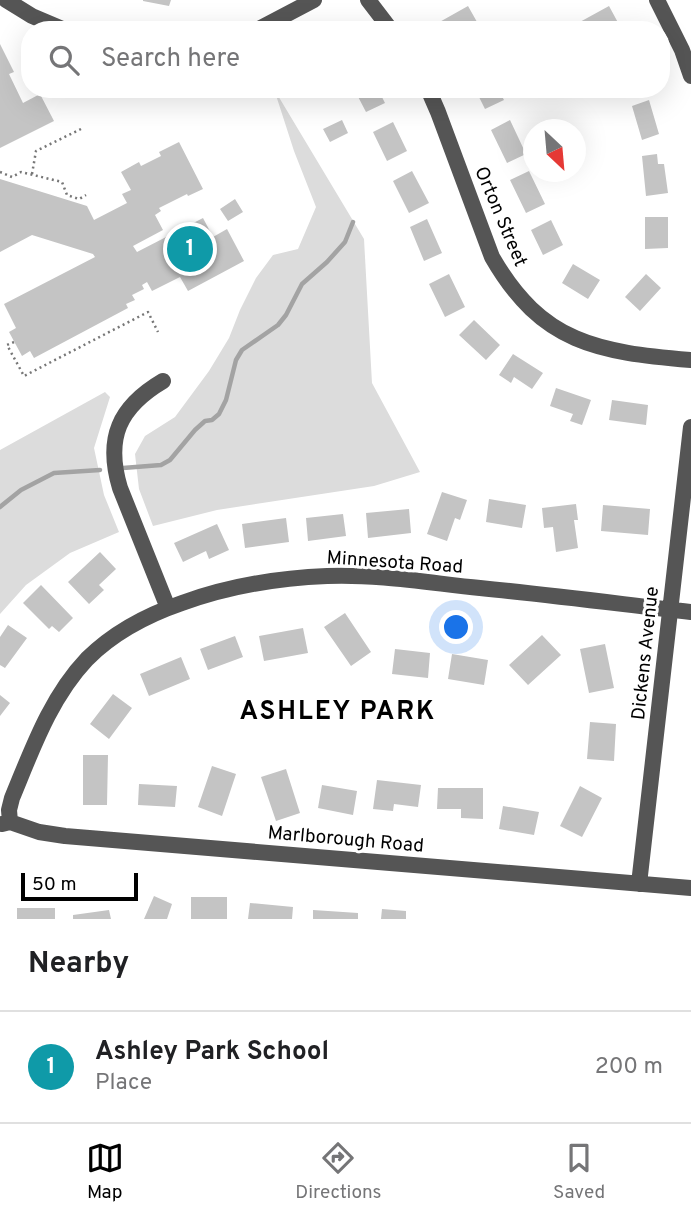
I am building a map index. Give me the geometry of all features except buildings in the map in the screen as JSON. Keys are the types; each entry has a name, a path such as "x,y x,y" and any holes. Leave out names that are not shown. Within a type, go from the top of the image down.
{"street":[{"path":"6,0 44,21"},
{"path":"274,21 314,0"},
{"path":"368,0 384,21"},
{"path":"657,0 668,21"},
{"path":"670,26 691,76"},
{"name":"Orton Street","path":"432,98 492,257 504,278 528,306 567,335 592,346 617,352 691,360"},
{"path":"163,381 149,389 129,410 116,432 113,447 120,488 167,608"},
{"name":"Dickens Avenue","path":"639,884 691,427"},
{"name":"Minnesota Road","path":"5,823 12,798 40,732 64,688 87,659 140,620 211,593 244,585 329,576 415,581 691,612"},
{"name":"Marlborough Road","path":"5,823 65,836 691,888"}],"path":[{"path":"32,174 36,151 81,129"},
{"path":"0,173 12,177 21,172 32,174 62,182 67,195 79,199 86,195"},
{"path":"14,342 7,345 24,376 148,312 158,332"}],"shaded area":[{"path":"277,98 279,98 364,239 372,383 420,472 374,486 217,510 153,526 139,489 135,454 145,436 175,417 209,371 229,338 256,278 273,255 298,249 316,207"},
{"path":"105,392 110,397 94,448 104,495 119,532 70,553 26,585 0,614 0,450"}],"waterway":[{"path":"123,468 161,465 170,460 195,430 219,414 226,400 236,360 242,350 278,325 302,284 345,242 353,222"},
{"path":"0,507 21,490 54,473 100,470"}],"place":[{"name":"Ashley Park School","path":"190,249"}],"district":[{"name":"ASHLEY PARK","path":"338,710"}]}
